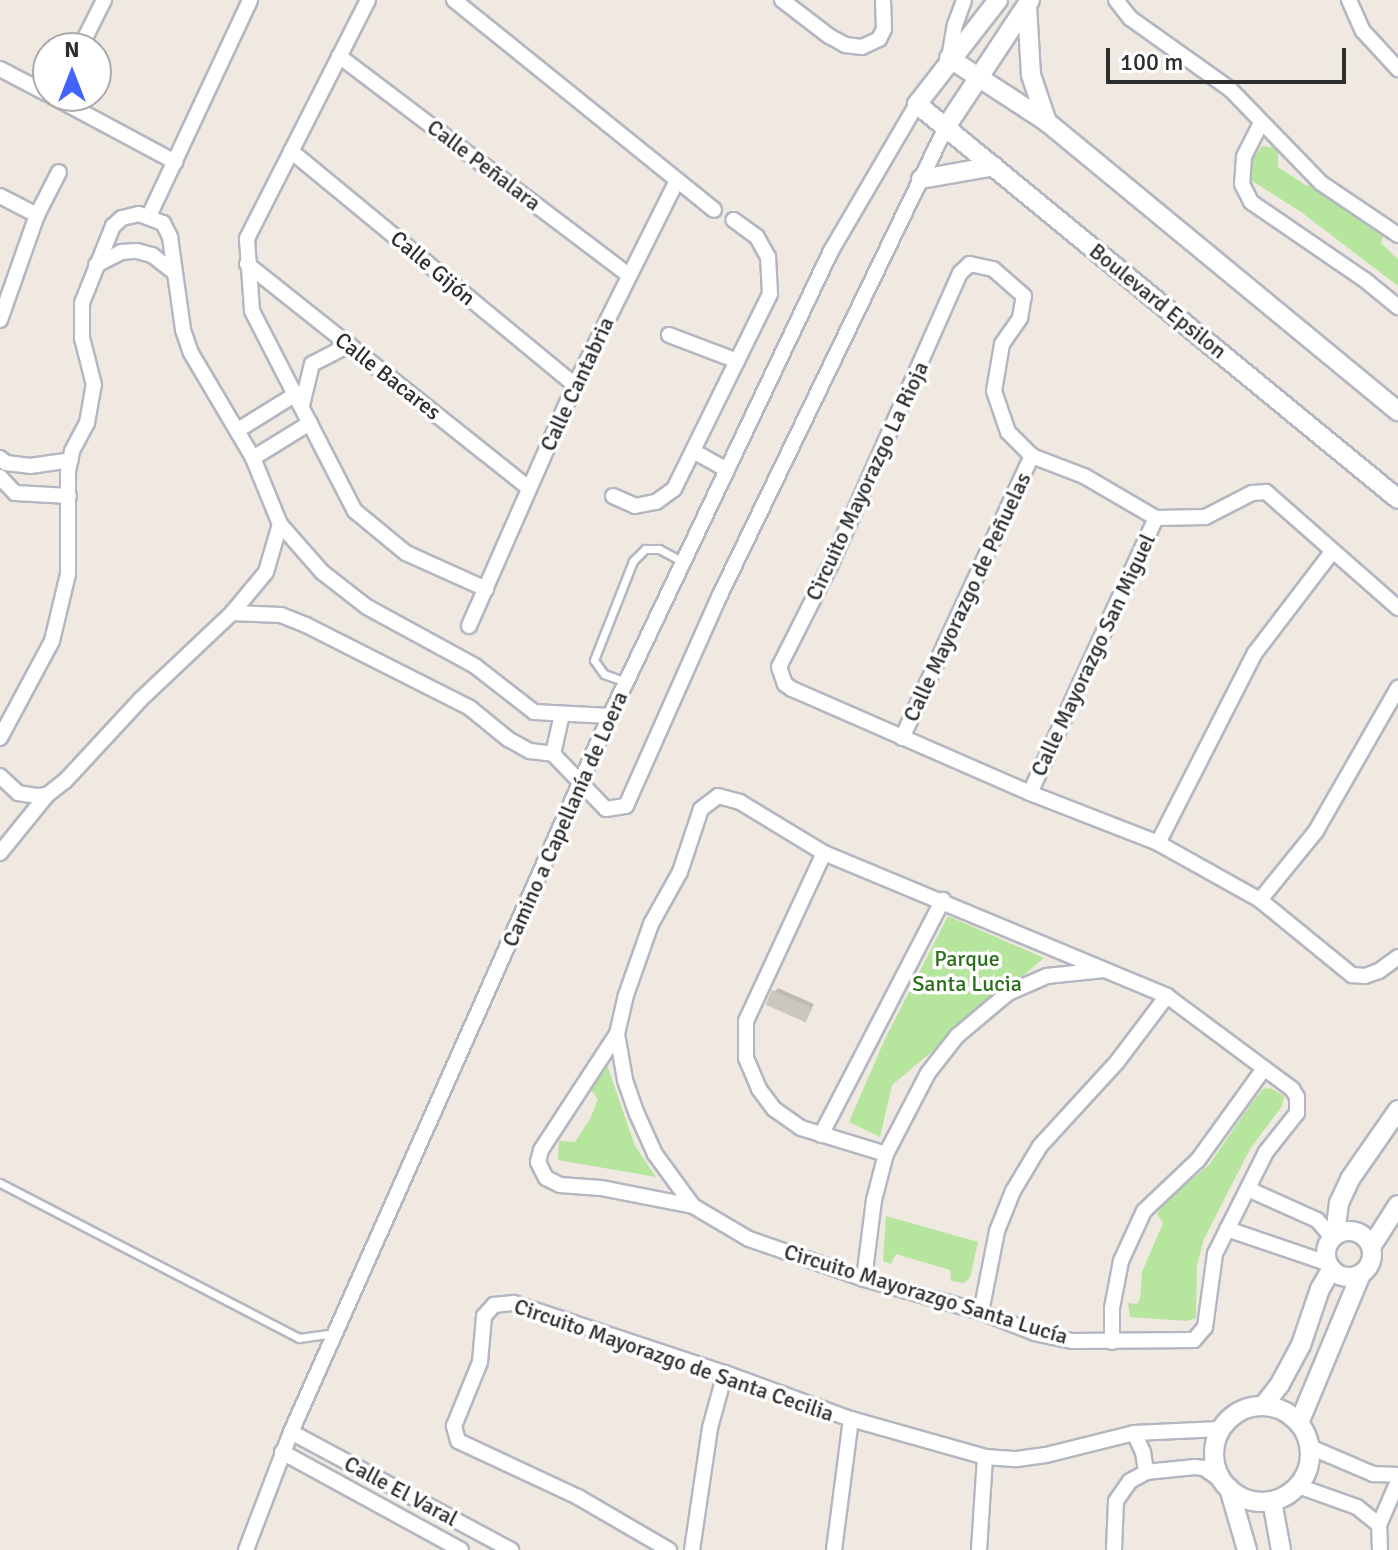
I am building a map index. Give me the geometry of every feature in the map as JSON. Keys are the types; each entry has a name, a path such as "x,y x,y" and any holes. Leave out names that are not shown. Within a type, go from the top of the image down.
{"street":[{"path":"88,32 104,0"},
{"path":"149,216 250,0"},
{"path":"368,0 247,239 252,311 355,511 406,553 486,589"},
{"path":"454,0 714,210"},
{"path":"782,0 829,36 845,45 862,47 879,39 884,29 883,0"},
{"path":"949,58 955,25 964,0"},
{"path":"917,104 949,58 998,0"},
{"path":"1116,0 1130,18 1230,89 1321,183 1398,235"},
{"path":"1349,0 1363,31 1398,69"},
{"path":"232,613 281,615 306,625 470,708 519,745 553,754 606,809 617,810 629,804 720,595 946,127 1028,3"},
{"path":"1028,3 1031,75 1047,122"},
{"name":"Calle Peñalara","path":"339,56 629,275"},
{"path":"949,58 1047,122 1398,411"},
{"path":"0,69 32,85"},
{"name":"Boulevard Epsilon","path":"917,104 1398,499"},
{"name":"Camino a Capellanía de Loera","path":"246,1550 282,1452 338,1333 610,716 831,251 917,104"},
{"path":"83,112 175,162"},
{"path":"1261,123 1244,157 1242,184 1251,202 1365,280 1398,307"},
{"name":"Calle Gijón","path":"291,151 575,385"},
{"path":"921,179 994,166"},
{"path":"0,317 37,215 59,172"},
{"name":"Calle Cantabria","path":"469,626 575,385 676,182"},
{"path":"0,196 37,215"},
{"path":"0,738 40,667 59,619 68,574 71,460 87,423 94,385 80,315 87,284 113,226 122,218 139,214 163,223 170,237 183,330 191,353 253,458 280,524 322,572 367,607 475,666 534,712 610,716"},
{"path":"613,496 635,506 656,502 674,489 770,294 768,257 757,237 734,220"},
{"path":"96,265 121,252 137,251 152,255 175,273"},
{"name":"Calle Bacares","path":"247,264 529,488"},
{"name":"Circuito Mayorazgo La Rioja","path":"1398,608 1266,492 1252,493 1205,517 1182,520 1156,518 1084,476 1032,456 1008,432 994,391 1002,344 1020,318 1024,296 993,269 970,264 960,273 830,566 779,667 785,684 792,689 1030,793 1158,843 1260,900 1352,975 1365,976 1379,971 1398,957"},
{"path":"669,335 737,361"},
{"path":"238,430 299,400 312,364 349,345"},
{"path":"253,458 310,423"},
{"path":"693,451 727,470"},
{"name":"Calle Mayorazgo de Peñuelas","path":"902,738 1032,456"},
{"path":"0,458 6,463 30,466 71,460"},
{"path":"0,477 15,493 69,496"},
{"name":"Calle Mayorazgo San Miguel","path":"1030,793 1156,518"},
{"path":"0,853 47,795 65,781 215,625 232,613 266,572 280,524"},
{"path":"1158,843 1255,653 1332,552"},
{"path":"1260,900 1316,831 1398,688"},
{"path":"553,754 562,714"},
{"path":"0,776 18,793 47,795"},
{"name":"Circuito Mayorazgo Santa Lucía","path":"724,796 740,802 824,853 943,900 1167,996 1217,1029 1263,1070 1292,1089 1298,1106 1291,1121 1266,1152 1227,1229 1213,1263 1208,1312 1201,1333 1188,1341 1072,1341 1035,1333 981,1312 864,1279 749,1239 693,1206 601,1188 560,1185 540,1171 538,1162 546,1140 617,1034 625,998 651,924 680,872 698,817 708,801 724,796"},
{"path":"824,853 746,1021 746,1058 766,1099 801,1128 886,1154"},
{"path":"821,1135 943,900"},
{"path":"864,1279 874,1200 886,1154 928,1073 957,1036 984,1010 1030,981 1105,970"},
{"path":"981,1312 997,1231 1013,1191 1040,1146 1117,1062 1167,996"},
{"name":"Circuito Mayorazgo Santa Lucía","path":"617,1034 637,1114 655,1154 693,1206"},
{"path":"1112,1342 1112,1308 1121,1261 1144,1211 1198,1160 1263,1070"},
{"path":"1263,1406 1280,1384 1301,1345 1329,1266 1326,1248 1334,1236 1339,1203 1350,1179 1398,1110"},
{"path":"1248,1189 1317,1220 1334,1236"},
{"path":"1299,1423 1361,1274 1371,1262 1371,1247 1398,1205"},
{"path":"1227,1229 1329,1266 1345,1277 1361,1274"},
{"path":"1334,1236 1357,1232 1371,1247"},
{"name":"Circuito Mayorazgo de Santa Cecilia","path":"669,1550 578,1497 458,1441 454,1426 480,1362 484,1316 494,1305 514,1303 725,1373 851,1419 985,1457 1017,1459 1046,1455 1134,1433 1221,1429"},
{"path":"692,1550 710,1428 725,1373"},
{"path":"1114,1550 1116,1501 1130,1481 1146,1472 1204,1468 1226,1484 1241,1497 1272,1501 1298,1486 1310,1461 1310,1447 1299,1423 1289,1414 1263,1406 1239,1412 1221,1429 1215,1446 1215,1464 1226,1484 1247,1550"},
{"path":"834,1550 851,1419"},
{"name":"Calle El Varal","path":"291,1432 511,1550"},
{"path":"1134,1433 1143,1452 1146,1472"},
{"path":"1310,1447 1373,1474 1398,1475"},
{"path":"282,1452 461,1550"},
{"path":"979,1550 985,1457"},
{"path":"1380,1550 1379,1525 1398,1481"},
{"path":"1298,1486 1357,1507 1379,1525"},
{"path":"1272,1501 1281,1550"}],"lane":[{"path":"627,682 604,674 594,660 633,561 645,549 659,549 683,562"},
{"path":"0,1183 299,1338 338,1333"}],"green space":[{"path":"1262,146 1273,147 1278,152 1278,167 1307,186 1313,182 1383,236 1381,243 1398,259 1398,286 1301,212 1249,179 1250,160"},
{"name":"Parque Santa Lucia","path":"948,916 1044,958 892,1085 880,1137 849,1122 885,1039"},
{"path":"607,1065 635,1146 656,1177 558,1160 559,1141 575,1142 590,1119 598,1099 591,1090 594,1080"},
{"path":"1270,1088 1284,1096 1282,1106 1250,1149 1204,1239 1197,1265 1196,1318 1187,1321 1130,1317 1128,1303 1137,1304 1140,1299 1142,1272 1163,1223 1157,1214 1168,1199 1209,1165 1250,1105 1263,1089"},
{"path":"886,1216 978,1242 970,1278 964,1283 951,1281 950,1270 896,1254 891,1264 883,1261"}],"building":[{"path":"772,990 812,1008 806,1023 765,1005"}]}
